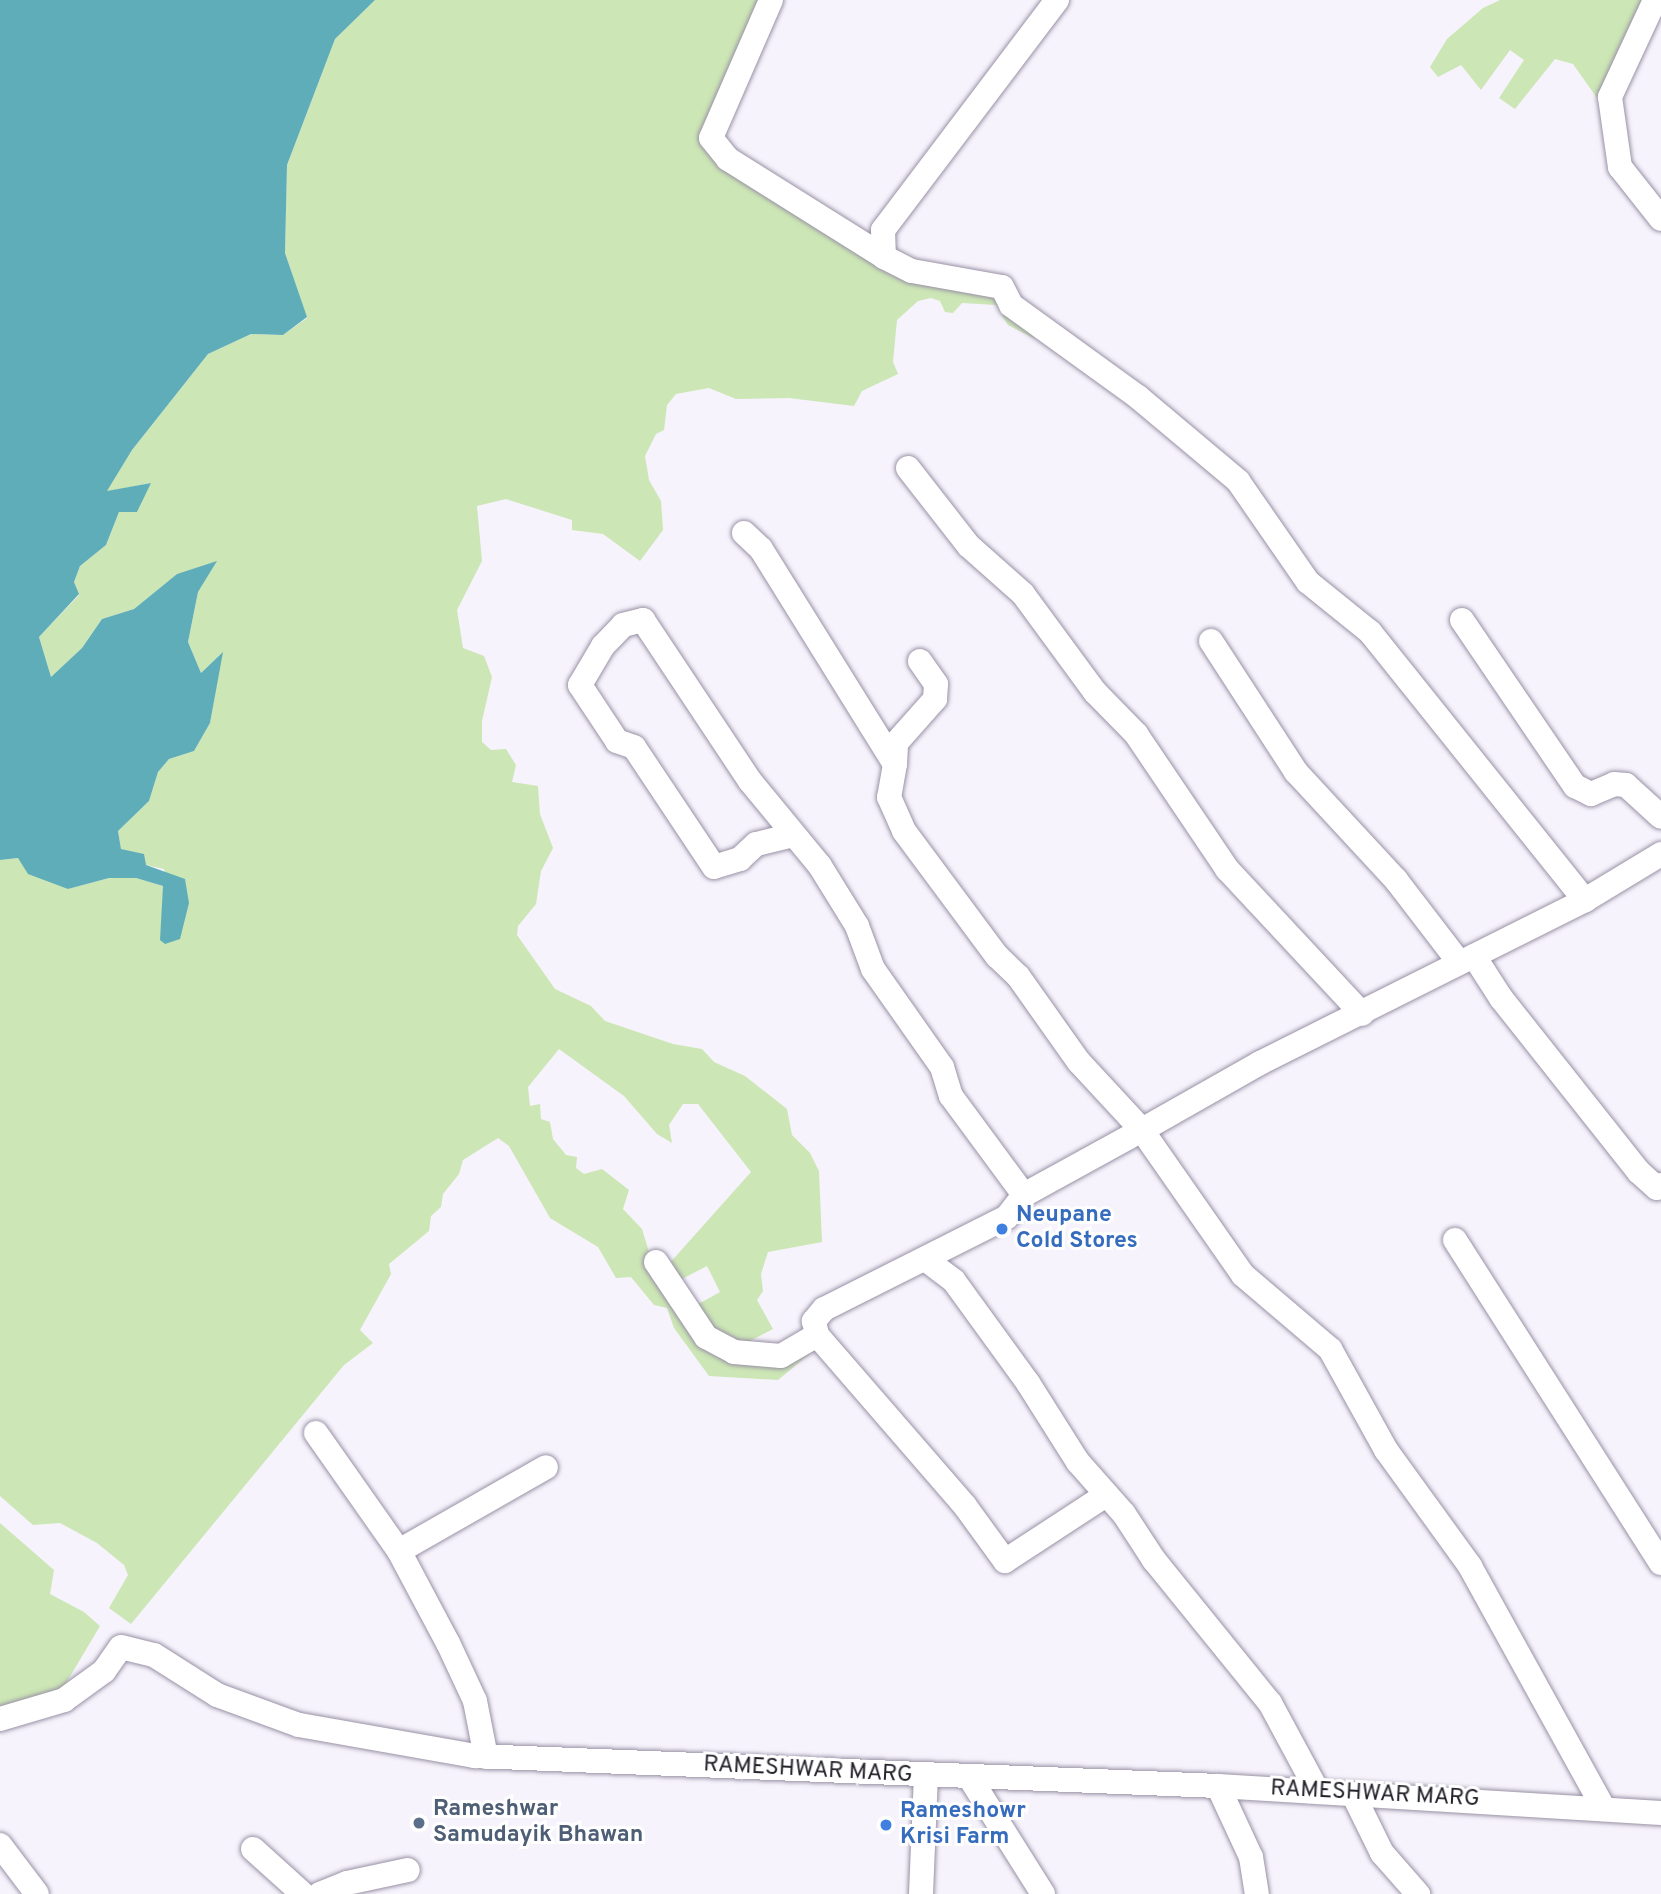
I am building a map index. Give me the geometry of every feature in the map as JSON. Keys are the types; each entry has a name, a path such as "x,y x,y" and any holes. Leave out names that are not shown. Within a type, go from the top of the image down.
{"street":[{"path":"771,0 711,138 728,159 884,257 912,271 1002,287 1011,305 1138,397 1238,481 1308,582 1370,632 1585,900"},
{"path":"884,257 883,230 1057,0"},
{"path":"1655,0 1610,97 1620,167 1661,219"},
{"path":"908,468 969,546 1023,594 1095,692 1136,734 1227,869 1362,1014"},
{"path":"744,533 761,549 895,764"},
{"path":"793,835 756,844 740,859 714,867 634,747 617,741 580,685 603,646 623,625 643,620 750,781 820,866 857,926 873,969 942,1067 951,1096 975,1135 1024,1195"},
{"path":"1462,620 1575,786 1591,794 1614,784 1626,785 1661,817"},
{"path":"1211,641 1296,772 1466,959 1639,1172 1660,1188"},
{"path":"920,661 936,684 935,699 895,743 895,764 889,797 904,831 997,956 1018,976 1079,1062 1142,1130 1243,1275 1330,1349 1386,1450 1470,1566 1604,1809"},
{"path":"1106,1495 1005,1561 965,1506 817,1335 814,1321 824,1308 1007,1217 1024,1195 1260,1063 1585,900 1661,854"},
{"path":"1455,1240 1661,1563"},
{"path":"925,1259 954,1281 1028,1383 1072,1453 1270,1703 1318,1792"},
{"path":"656,1262 706,1337 734,1352 781,1356 817,1335"},
{"path":"317,1433 399,1551 475,1701 486,1757"},
{"path":"399,1551 546,1467"},
{"name":"RAMESHWAR MARG","path":"0,1719 64,1700 104,1671 121,1647 154,1655 217,1695 299,1725 486,1757 1218,1786 1661,1813"},
{"path":"921,1894 926,1776"},
{"path":"970,1778 1043,1894"},
{"path":"1218,1786 1251,1857 1257,1894"},
{"path":"1353,1794 1382,1853 1418,1894"},
{"path":"0,1845 37,1894"},
{"path":"253,1849 303,1894"},
{"path":"320,1894 347,1883 408,1870"}],"green space":[{"path":"375,0 767,0 699,137 794,213 993,297 1009,307 1035,339 1008,325 1002,316 1006,309 996,305 962,303 953,313 945,312 940,301 931,298 918,301 897,320 893,362 898,374 862,391 854,406 789,398 736,399 709,388 676,394 667,405 664,430 656,434 645,456 649,480 661,501 663,530 640,561 603,534 572,530 572,520 506,499 477,506 482,561 457,610 463,648 484,656 492,677 482,721 482,742 491,750 506,749 516,765 512,782 538,786 540,814 553,848 541,871 536,904 518,926 517,935 555,989 591,1006 605,1021 673,1044 702,1049 714,1062 745,1076 787,1109 792,1135 810,1153 819,1171 822,1242 768,1252 761,1274 763,1291 757,1300 773,1329 740,1346 723,1343 693,1307 720,1292 707,1266 678,1281 668,1265 751,1172 698,1104 683,1104 669,1125 672,1143 657,1134 624,1096 559,1049 528,1087 530,1106 540,1104 541,1119 550,1122 553,1139 566,1155 577,1157 576,1168 584,1174 602,1169 629,1190 623,1209 642,1229 649,1252 715,1351 819,1346 778,1380 709,1376 674,1328 667,1308 654,1305 631,1277 616,1278 598,1247 550,1218 509,1146 498,1138 463,1160 459,1174 443,1194 441,1207 431,1216 429,1231 389,1264 391,1274 360,1330 373,1343 344,1365 131,1624 109,1608 128,1575 124,1565 97,1543 60,1523 33,1525 0,1496 0,860 18,858 68,889 109,878 136,878 163,886 163,931 180,938 164,869 146,865 121,849 118,831 149,801 158,772 169,759 194,751 210,723 222,653 201,673 188,642 198,592 216,562 177,574 134,609 102,619 82,648 51,677 39,637 79,595 74,582 80,566 106,545 119,512 137,512 150,483 106,492 132,450 208,354 251,334 283,335 307,318 285,253 287,165 335,39"},
{"path":"1500,0 1650,0 1597,98 1573,64 1555,59 1515,109 1499,98 1524,60 1510,50 1481,90 1461,65 1438,77 1430,67 1447,39 1483,8"},
{"path":"0,1523 54,1570 50,1594 84,1612 100,1626 59,1695 0,1713"}],"water":[{"path":"0,0 375,0 335,39 287,165 285,253 307,317 283,335 251,334 208,354 132,450 107,491 151,483 137,512 119,512 106,545 80,566 74,582 79,594 39,637 51,677 82,648 102,619 134,609 177,574 217,561 198,592 188,642 201,673 223,652 210,723 194,751 169,759 158,772 149,801 118,831 121,849 144,854 146,865 185,879 189,903 180,939 165,944 160,940 163,886 136,878 109,878 68,889 28,874 18,858 0,860"}],"place":[{"name":"Neupane Cold Stores","path":"1002,1229"},
{"name":"Rameshwar Samudayik Bhawan","path":"419,1823"},
{"name":"Rameshowr Krisi Farm","path":"886,1825"}]}
